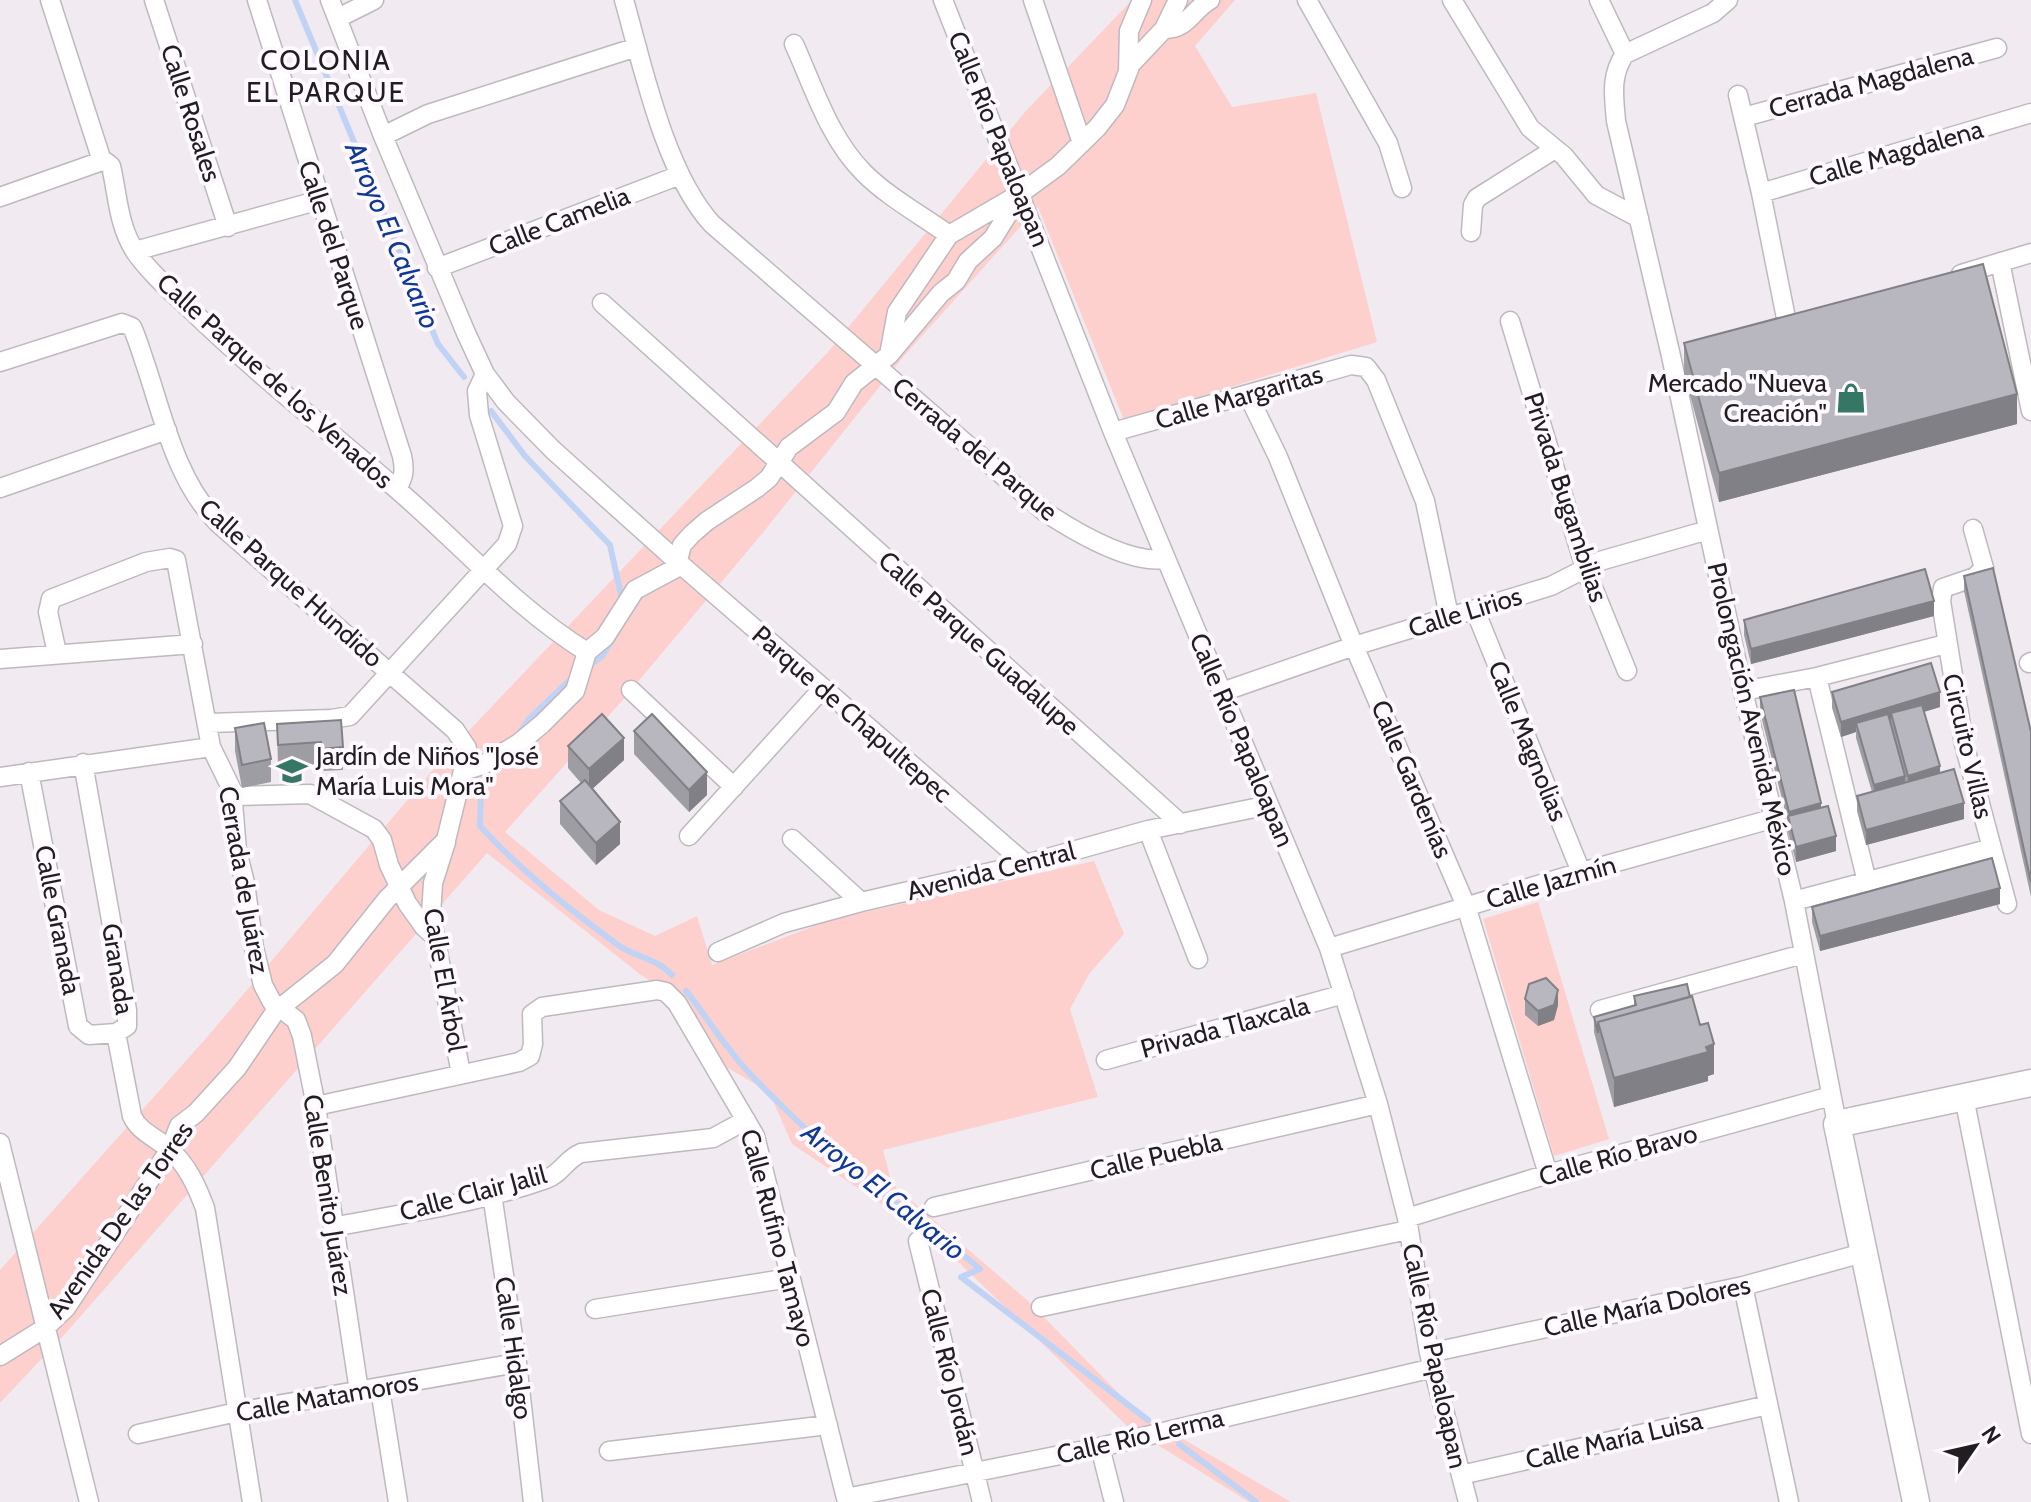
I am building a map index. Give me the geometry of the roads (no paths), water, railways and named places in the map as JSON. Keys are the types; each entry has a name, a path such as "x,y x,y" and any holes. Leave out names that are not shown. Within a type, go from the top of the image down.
{"street":[{"name":"Calle Parque de los Venados","path":"50,0 102,161 111,166 120,217 135,251 151,271 229,347 397,489 484,570 557,632 587,652"},
{"name":"Calle Rosales","path":"154,0 228,227"},
{"name":"Calle del Parque","path":"257,0 402,456 404,469 397,489"},
{"name":"Parque de Chapultepec","path":"330,0 437,268 485,374 526,424 679,563 1026,864"},
{"path":"338,18 374,0"},
{"path":"624,0 665,136 680,175 700,211 712,224 883,360"},
{"name":"Calle Río Papaloapan","path":"943,0 1113,432 1329,948 1378,1104 1408,1224 1431,1361 1461,1475 1464,1501"},
{"path":"1033,0 1082,143"},
{"path":"1128,72 1129,31 1142,0"},
{"path":"883,360 897,312 949,235 1021,193 1051,172 1082,143 1115,105 1128,72 1164,29 1178,0"},
{"path":"1164,29 1185,24 1196,9 1210,0"},
{"path":"1307,0 1388,143 1402,188"},
{"path":"1452,0 1530,128 1555,149 1596,195 1639,218"},
{"path":"1599,0 1625,54 1713,13 1728,0"},
{"path":"794,44 828,122 844,149 869,177 949,235"},
{"path":"383,136 428,114 637,47"},
{"name":"Cerrada Magdalena","path":"1744,117 1997,48"},
{"name":"Prolongación Avenida México","path":"1625,54 1615,72 1615,112 1639,218 1678,354 1708,530 1743,691 1775,818 1801,898 1803,954 1916,1502"},
{"path":"1738,95 1787,323"},
{"name":"Calle Magdalena","path":"1761,193 2031,113"},
{"path":"1471,232 1473,205 1477,198 1555,149"},
{"path":"0,197 102,161"},
{"name":"Calle Camelia","path":"437,268 680,175"},
{"path":"446,840 463,771 483,765 519,743 552,715 575,691 587,652 605,637 635,590 670,573 679,563 682,545 692,534 769,478 789,447 836,412 854,383 883,360 941,293 956,281 968,261 993,238 1021,193"},
{"path":"135,251 320,200"},
{"path":"1939,280 2031,253"},
{"path":"2000,262 2031,411"},
{"name":"Calle Parque Guadalupe","path":"602,303 1181,824"},
{"name":"Privada Bugambilias","path":"1510,321 1585,568 1627,671"},
{"name":"Calle Parque Hundido","path":"0,362 122,323 129,325 134,331 167,430 196,497 208,512 462,737 467,748 463,771"},
{"name":"Cerrada del Parque","path":"883,360 1055,519 1102,544 1151,560 1165,559"},
{"name":"Calle Margaritas","path":"1113,432 1351,365 1366,367 1376,380 1425,501 1449,616"},
{"path":"208,723 343,718 357,710 507,544 513,526 479,415 477,391 485,374"},
{"name":"Calle Gardenías","path":"1248,395 1278,457 1354,646 1466,906 1548,1174"},
{"path":"0,488 167,430"},
{"name":"Circuito Villas","path":"1973,529 1984,568 1975,577 1946,586 1941,592 1946,644 1964,744 2007,904"},
{"name":"Calle Lirios","path":"1222,692 1354,646 1551,586 1600,561 1708,530"},
{"name":"Cerrada de Juárez","path":"57,653 48,612 50,602 56,596 146,562 176,560 211,747 230,783 233,796 237,851 264,991 272,1002 281,1006"},
{"name":"Calle Magnolias","path":"1475,610 1581,872"},
{"path":"0,659 193,644"},
{"name":"Circuito Villas","path":"1743,691 1817,677 1946,644"},
{"path":"1817,677 1867,882"},
{"path":"689,836 823,688"},
{"path":"631,690 734,787"},
{"path":"0,777 211,747"},
{"name":"Granada","path":"83,763 128,1021 126,1029 116,1033 135,1123 180,1159 205,1208 252,1502"},
{"name":"Calle Granada","path":"29,772 78,1026 89,1035 116,1033"},
{"path":"233,796 302,793 323,799 378,834 407,903 433,935"},
{"name":"Avenida Central","path":"718,952 784,923 861,902 1026,864 1148,830 1269,805"},
{"name":"Calle Jazmín","path":"1329,948 1581,872 1775,818"},
{"path":"1148,830 1198,959"},
{"path":"792,839 861,902"},
{"name":"Avenida De las Torres","path":"0,1356 45,1328 66,1308 170,1149 179,1126 196,1113 237,1068 266,1022 281,1006 335,964 398,886 446,840"},
{"name":"Calle El Árbol","path":"446,840 430,898 433,935 461,1074"},
{"name":"Circuito Villas","path":"1801,898 1992,848"},
{"path":"1600,1010 1803,954"},
{"name":"Calle Rufino Tamayo","path":"461,1074 519,1062 530,1056 533,1044 531,1019 537,1008 657,990 666,992 677,1003 755,1136 847,1500"},
{"name":"Privada Tlaxcala","path":"1106,1060 1344,994"},
{"name":"Calle Benito Juárez","path":"281,1006 301,1031 316,1106 359,1391"},
{"path":"316,1106 461,1074"},
{"path":"1837,1124 2031,1083"},
{"name":"Calle Río Bravo","path":"1041,1307 1408,1224 1548,1174 1831,1096"},
{"path":"1964,1097 2031,1434"},
{"name":"Calle Puebla","path":"934,1207 1378,1104"},
{"name":"Calle Clair Jalil","path":"333,1227 492,1194 551,1177 567,1160 581,1153 713,1138 746,1120"},
{"path":"0,1143 89,1502"},
{"name":"Calle Hidalgo","path":"492,1194 517,1363 533,1502"},
{"name":"Calle Río Jordán","path":"918,1241 982,1502"},
{"name":"Calle María Dolores","path":"1431,1361 1743,1286 1863,1253"},
{"path":"595,1309 790,1278"},
{"path":"1743,1286 1789,1502"},
{"name":"Calle Río Lerma","path":"847,1500 1100,1447 1431,1361"},
{"name":"Calle Matamoros","path":"138,1434 237,1412 517,1363"},
{"path":"380,1389 398,1502"},
{"name":"Calle María Luisa","path":"1461,1475 1768,1405"},
{"path":"609,1451 828,1425"},
{"path":"1100,1447 1114,1502"}],"waterway":[{"name":"Arroyo El Calvario","path":"295,0 438,344 464,377"},
{"name":"Arroyo El Calvario","path":"491,411 525,456 610,545 622,600"},
{"name":"Arroyo El Calvario","path":"589,666 602,656 613,639"},
{"name":"Arroyo El Calvario","path":"518,735 529,719 573,677"},
{"name":"Arroyo El Calvario","path":"497,764 481,787 480,826 529,874 582,918 618,945 660,965 672,975"},
{"name":"Arroyo El Calvario","path":"686,991 742,1065 808,1131 980,1269 961,1277 1148,1420"},
{"name":"Arroyo El Calvario","path":"1179,1444 1256,1502"}],"place":[{"name":"Mercado \"Nueva Creación\"","path":"1851,398"},
{"name":"Jardín de Niños \"José María Luis Mora\"","path":"292,771"}],"district":[{"name":"COLONIA EL PARQUE","path":"326,76"}]}
